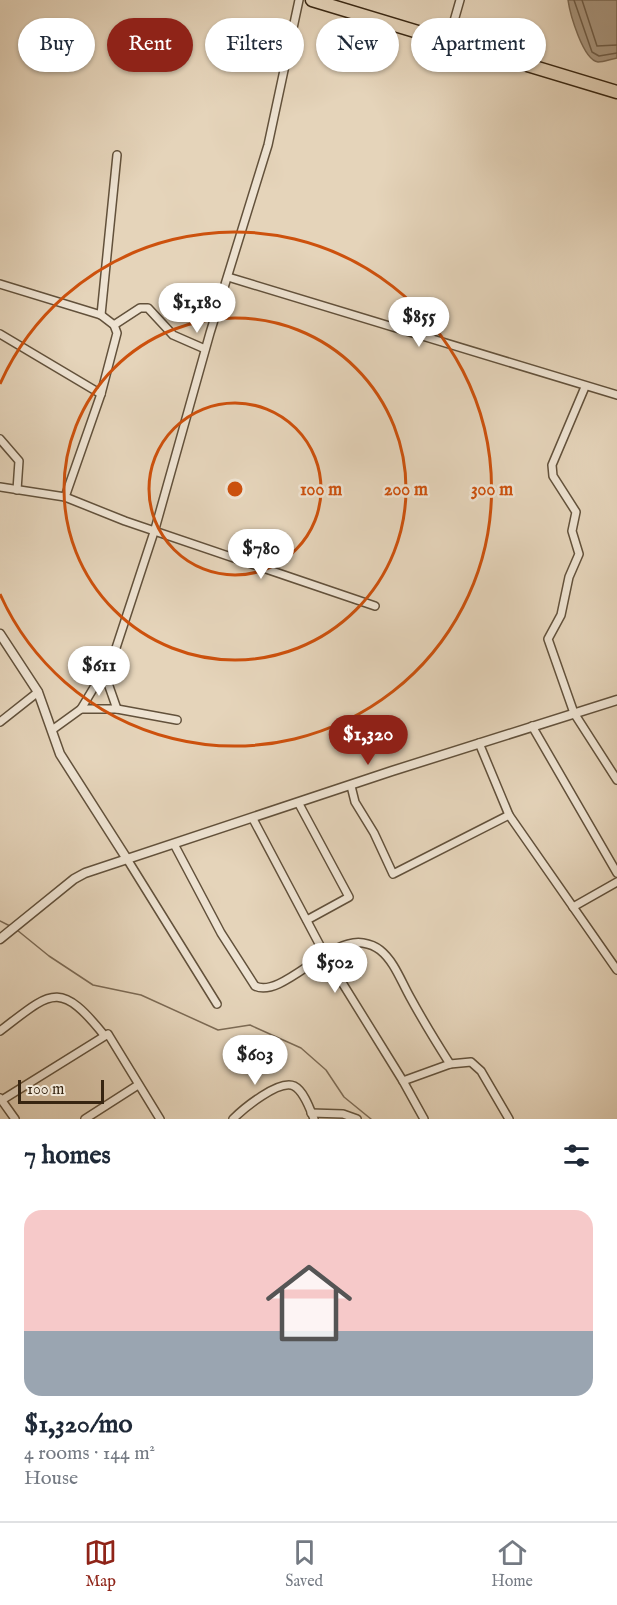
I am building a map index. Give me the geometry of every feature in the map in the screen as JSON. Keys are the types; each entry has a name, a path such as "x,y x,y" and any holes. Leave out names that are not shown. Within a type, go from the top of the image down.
{"highway":[{"path":"312,0 411,31"},
{"path":"546,71 617,92"}],"street":[{"path":"52,730 81,709 91,688 104,672 114,654 155,529 205,349 268,145 299,0"},
{"path":"455,18 460,0"},
{"path":"100,315 117,155"},
{"path":"228,277 617,395"},
{"path":"0,284 100,315 114,325 117,333 101,394 65,496"},
{"path":"114,325 140,308 148,308 173,335 205,349"},
{"path":"0,334 101,394"},
{"path":"585,387 551,471 576,512 572,531 579,554 569,577 561,615 548,639 574,713 617,780"},
{"path":"0,440 19,461 17,490"},
{"path":"0,488 65,496 126,521 375,606"},
{"path":"0,633 38,692 57,748 71,773 218,1004"},
{"path":"104,672 117,710"},
{"path":"0,722 38,692"},
{"path":"0,939 74,879 127,859 174,846 479,743 617,700"},
{"path":"81,709 117,710 177,720"},
{"path":"532,726 617,873"},
{"path":"479,743 508,815 617,970"},
{"path":"351,786 355,802 374,833 393,873 508,815"},
{"path":"299,804 349,897 307,920"},
{"path":"253,819 325,955 424,1119"},
{"path":"174,846 221,933 255,986 261,989 274,986 325,955 358,942 370,944 380,950 393,965 450,1065"},
{"path":"573,907 616,885"},
{"path":"0,1031 48,997 60,996 82,1007 104,1035"},
{"path":"15,1119 1,1099 104,1035 110,1036 160,1119"},
{"path":"403,1081 467,1061 478,1066 509,1119"},
{"path":"85,1119 138,1085"},
{"path":"233,1119 274,1089 286,1085 298,1089 312,1116 343,1114 357,1119"}],"water":[{"path":"568,0 617,0 617,58 603,62 592,59 582,45"}],"waterway":[{"path":"0,921 10,926"},
{"path":"17,930 49,956 93,985 141,995 218,1030 250,1025 301,1048 326,1070 344,1097 371,1119"}]}
